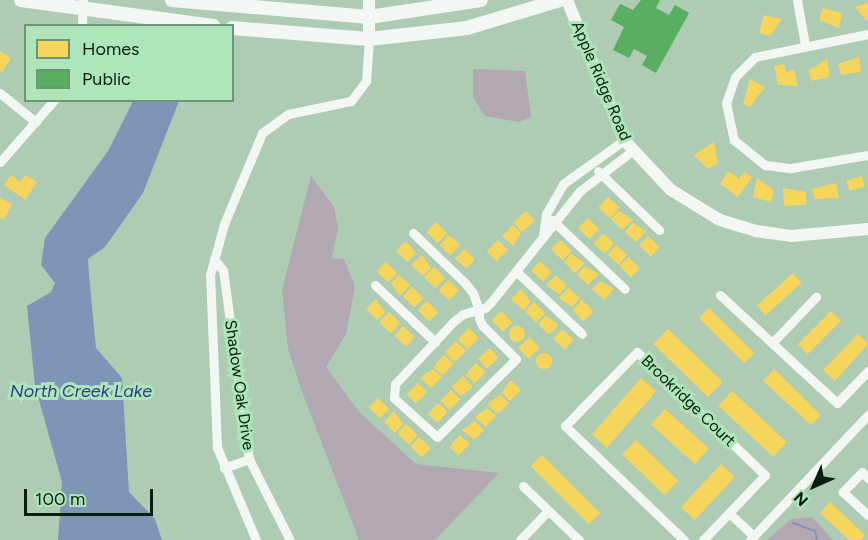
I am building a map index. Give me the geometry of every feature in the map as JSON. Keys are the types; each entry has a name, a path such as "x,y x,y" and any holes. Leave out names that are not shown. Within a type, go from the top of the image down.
{"main road":[{"path":"21,0 83,5 201,24"},
{"path":"172,0 369,17 481,0"},
{"path":"234,28 369,39 466,28 560,0"}],"street":[{"path":"369,0 369,39"},
{"name":"Apple Ridge Road","path":"567,0 624,140 671,190 720,220 791,236 868,229"},
{"path":"797,0 805,45"},
{"path":"82,24 83,5"},
{"path":"868,34 755,57 735,77 726,103 734,140 765,165 791,168 868,155"},
{"name":"Shadow Oak Drive","path":"256,540 224,468 214,428 208,296 214,259 262,133 288,114 351,101 366,81 369,39"},
{"path":"0,93 36,122"},
{"path":"0,162 52,102"},
{"path":"543,236 546,214 563,184 624,140"},
{"path":"413,233 466,284 479,310 482,325 516,359 437,436 392,391 463,314 479,310 600,174 632,151"},
{"path":"591,163 659,230"},
{"path":"546,214 625,289"},
{"name":"Shadow Oak Drive","path":"214,259 223,270 249,459 290,540"},
{"path":"516,271 582,334"},
{"path":"375,285 435,342"},
{"path":"720,295 837,403 868,371"},
{"path":"772,343 816,297"},
{"name":"Brookridge Court","path":"684,540 565,426 637,352 765,475 703,540"},
{"path":"729,513 752,538 868,415"},
{"path":"224,468 249,459"},
{"path":"868,478 862,472 843,492 868,515"},
{"path":"523,486 579,540"},
{"path":"520,540 548,511"}],"shaded area":[{"path":"473,69 525,71 531,117 519,122 485,116 473,97"},
{"path":"311,176 334,207 338,228 332,258 344,259 355,287 346,334 326,367 359,412 416,464 499,473 435,540 359,540 301,389 288,349 282,290"},
{"path":"812,517 833,540 767,540 791,519"}],"water":[{"name":"North Creek Lake","path":"132,102 179,102 143,193 105,247 88,259 96,348 122,378 129,492 155,519 162,540 58,540 62,482 35,386 27,306 51,292 55,283 41,265 45,238 108,151"}],"building: Homes":[{"path":"868,3 868,21 867,21 855,7"},
{"path":"822,8 842,13 839,28 819,20"},
{"path":"764,15 782,19 770,36 759,33"},
{"path":"0,51 11,58 2,72 0,71"},
{"path":"859,57 861,72 841,75 838,64"},
{"path":"827,59 830,77 811,81 809,70"},
{"path":"784,64 786,72 794,70 798,86 778,85 774,66"},
{"path":"750,79 765,87 750,107 743,104"},
{"path":"714,142 718,163 708,169 694,155"},
{"path":"728,171 739,179 744,172 752,177 738,197 720,184"},
{"path":"11,175 20,182 25,175 37,182 25,200 4,185"},
{"path":"862,176 865,187 849,191 847,180"},
{"path":"757,178 774,190 771,202 753,197"},
{"path":"836,183 839,198 815,199 812,189"},
{"path":"783,188 806,192 806,205 784,206"},
{"path":"608,197 620,208 610,218 598,207"},
{"path":"0,198 12,204 4,220 0,218"},
{"path":"526,211 535,221 522,232 513,222"},
{"path":"619,211 633,220 622,230 611,219"},
{"path":"588,218 599,229 589,239 578,228"},
{"path":"436,222 447,233 437,243 426,232"},
{"path":"633,223 646,231 636,242 625,232"},
{"path":"513,225 521,233 513,246 502,236"},
{"path":"603,233 614,243 605,253 594,243"},
{"path":"449,235 460,245 451,255 440,245"},
{"path":"648,236 660,247 651,256 639,246"},
{"path":"498,240 508,250 497,261 487,251"},
{"path":"560,240 572,251 563,260 551,250"},
{"path":"406,241 416,253 408,262 396,251"},
{"path":"616,245 627,255 618,265 607,255"},
{"path":"464,249 475,259 466,269 455,259"},
{"path":"571,254 585,263 575,273 564,262"},
{"path":"422,255 431,268 423,276 411,265"},
{"path":"629,257 640,269 630,278 619,266"},
{"path":"540,261 552,272 543,281 531,271"},
{"path":"386,262 397,273 388,283 377,271"},
{"path":"585,266 599,274 588,285 577,275"},
{"path":"434,267 445,278 435,288 424,277"},
{"path":"793,273 802,283 765,315 757,306"},
{"path":"399,275 410,285 400,296 391,283"},
{"path":"556,275 567,286 559,294 546,285"},
{"path":"448,280 459,290 450,300 439,290"},
{"path":"600,281 614,289 604,300 592,289"},
{"path":"412,287 423,298 414,308 403,296"},
{"path":"568,288 580,298 572,307 559,298"},
{"path":"521,289 531,302 523,310 511,299"},
{"path":"376,299 385,312 377,320 366,309"},
{"path":"582,300 593,311 583,321 572,310"},
{"path":"427,301 438,312 429,322 418,310"},
{"path":"534,302 545,313 536,323 525,311"},
{"path":"709,308 754,353 744,363 699,318"},
{"path":"501,311 512,322 503,332 492,320"},
{"path":"831,311 841,321 808,354 798,344"},
{"path":"389,312 400,323 390,333 379,322"},
{"path":"546,316 559,325 549,335 538,324"},
{"path":"403,326 415,337 406,346 394,336"},
{"path":"517,326 523,328 525,334 523,340 517,342 511,340 509,334 511,328"},
{"path":"469,328 479,338 468,349 458,339"},
{"path":"562,329 574,340 565,349 553,339"},
{"path":"668,329 723,382 708,397 653,344"},
{"path":"858,334 868,344 835,381 823,370"},
{"path":"530,337 540,348 528,359 518,348"},
{"path":"456,341 466,351 455,362 445,352"},
{"path":"490,348 499,358 487,368 478,359"},
{"path":"541,353 547,353 552,361 550,367 541,369 536,364 536,358"},
{"path":"444,355 454,364 443,376 433,367"},
{"path":"476,363 486,372 475,384 465,375"},
{"path":"433,369 442,377 431,388 420,378"},
{"path":"774,369 821,415 811,425 763,381"},
{"path":"463,376 473,387 461,396 452,387"},
{"path":"641,378 656,391 607,448 592,435"},
{"path":"510,380 521,390 510,401 502,393"},
{"path":"418,383 427,392 416,404 407,394"},
{"path":"451,390 460,399 450,410 440,401"},
{"path":"732,391 787,442 773,457 718,406"},
{"path":"500,395 509,403 498,414 487,404"},
{"path":"378,398 389,409 380,419 369,407"},
{"path":"438,403 448,412 438,423 428,414"},
{"path":"487,408 496,416 486,427 475,417"},
{"path":"665,409 709,448 695,464 651,425"},
{"path":"394,411 403,424 395,433 384,422"},
{"path":"475,421 484,430 474,440 462,430"},
{"path":"406,424 418,435 409,444 397,434"},
{"path":"460,435 470,444 459,456 449,447"},
{"path":"419,437 431,448 422,457 410,447"},
{"path":"636,440 678,481 665,495 622,454"},
{"path":"542,455 600,513 589,524 531,466"},
{"path":"721,464 735,477 695,520 681,507"},
{"path":"830,502 865,535 861,540 849,540 820,513"}],"building: Public":[{"path":"641,0 660,0 656,8 669,15 675,5 689,13 656,73 642,65 647,56 634,49 629,58 613,50 624,27 611,20 620,4 633,10"}],"waterway":[{"path":"793,523 815,531 817,540"}]}
